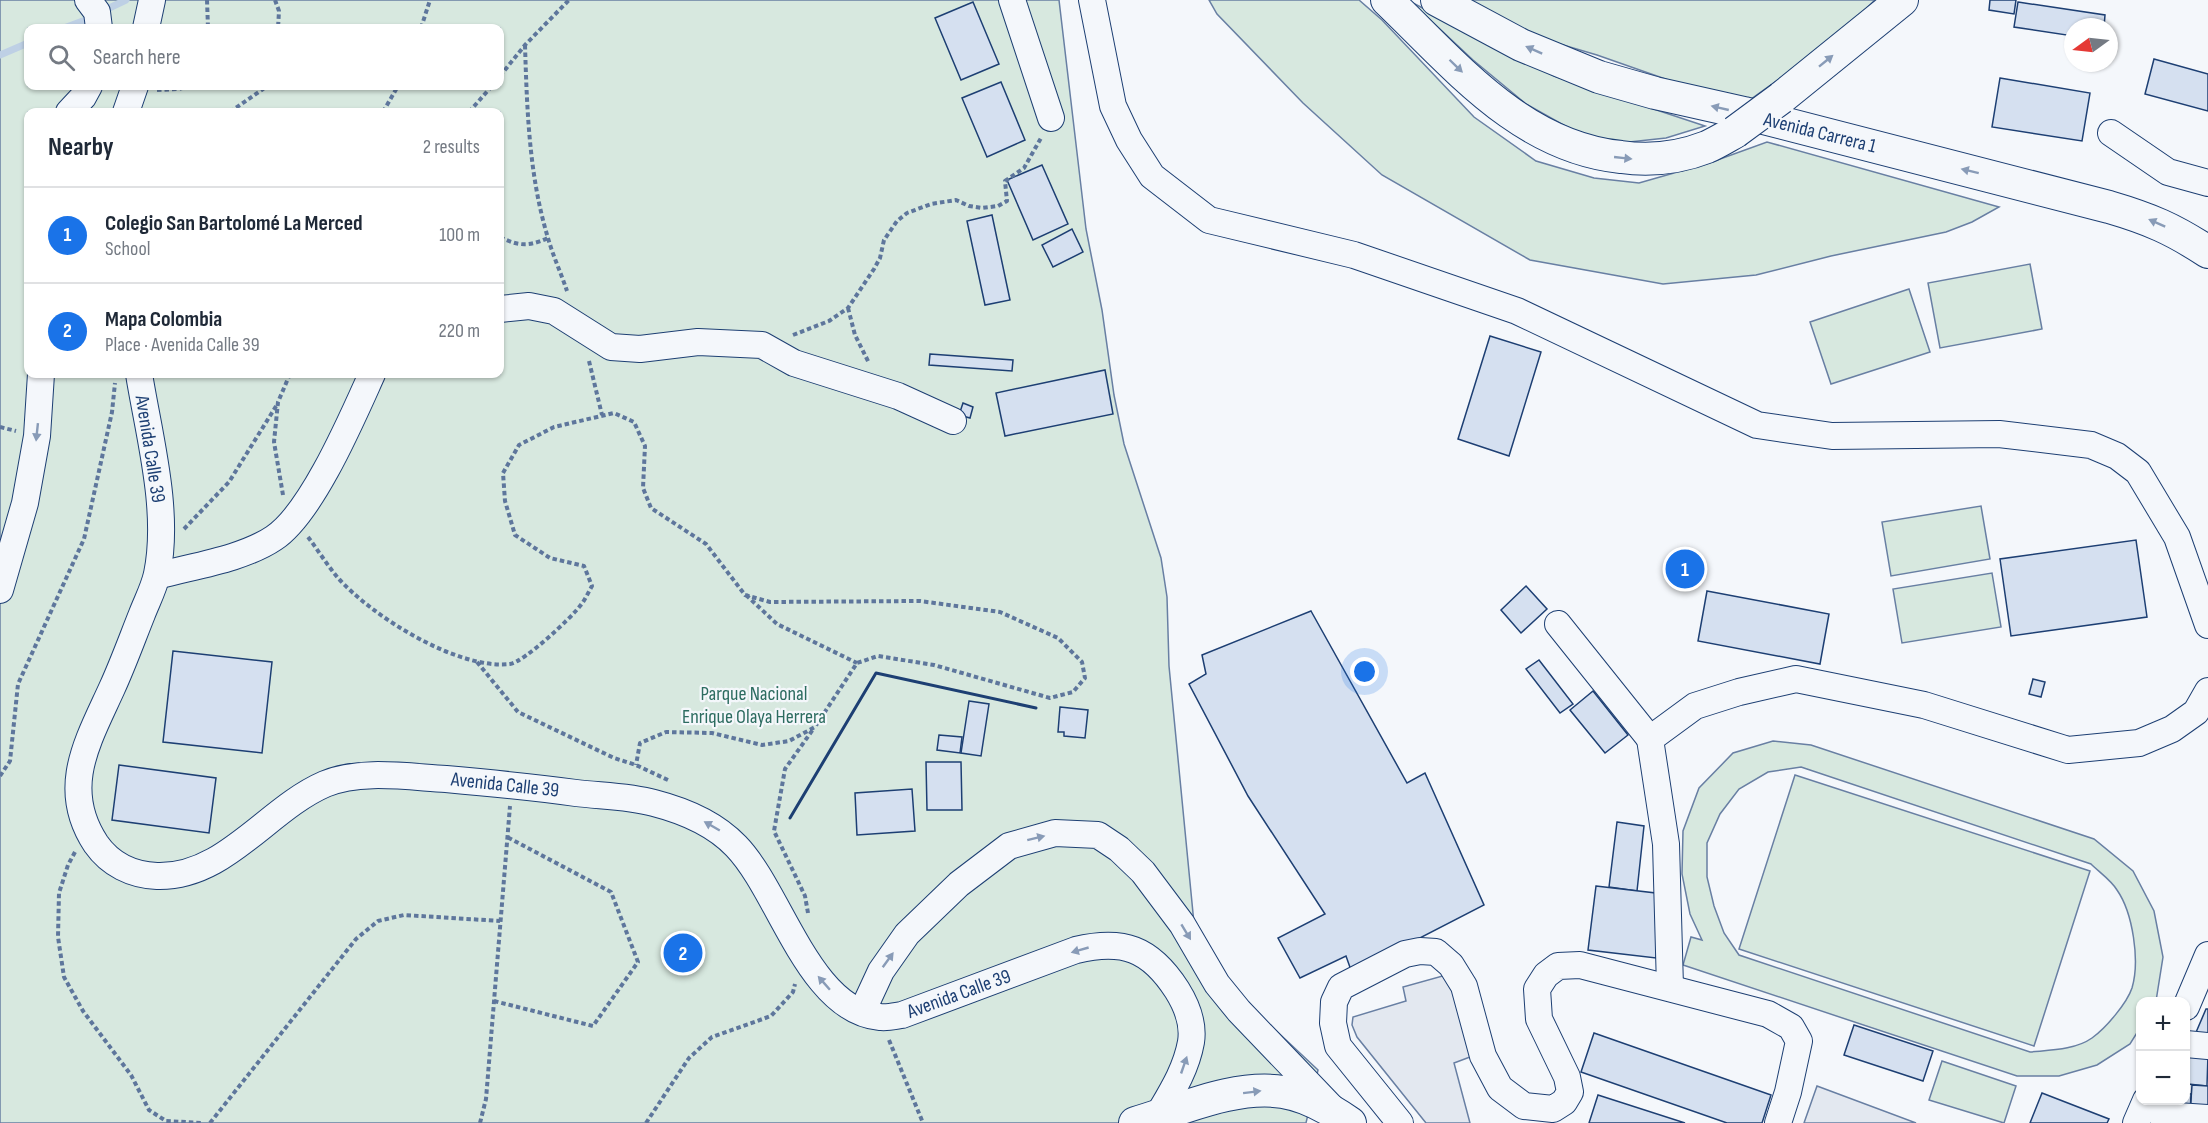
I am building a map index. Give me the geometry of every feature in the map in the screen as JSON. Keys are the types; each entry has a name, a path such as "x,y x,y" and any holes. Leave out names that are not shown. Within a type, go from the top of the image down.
{"main road":[{"path":"1387,0 1486,94 1536,131 1566,144 1608,156 1638,159 1661,158 1707,147 1735,132 1781,98 1902,0"},
{"name":"Avenida Carrera 1","path":"1437,0 1521,45 1599,77 2118,210 2152,220 2182,235 2208,252"},
{"path":"1146,1120 1209,1100 1260,1090 1284,1092 1309,1099 1340,1120"}],"street":[{"path":"88,0 97,12 98,24"},
{"path":"147,24 152,0"},
{"path":"1012,0 1051,118"},
{"path":"1092,0 1113,106 1129,140 1152,176 1209,220 1354,255 1518,311 1757,425 1832,436 1999,434 2091,445 2117,456 2138,472 2177,537 2208,625"},
{"path":"73,108 87,90"},
{"path":"130,108 144,92"},
{"path":"2111,133 2168,172 2208,183"},
{"path":"504,309 529,306 554,311 611,347 640,349 698,342 762,345 794,363 898,396 953,421"},
{"path":"0,590 25,503 37,436 41,378"},
{"name":"Avenida Calle 39","path":"140,378 160,501 158,566 117,677 83,750 78,793 80,810 88,831 100,849 113,862 128,871 146,876 165,876 187,872 208,864 291,801 328,782 378,774 512,785 650,802 683,812 716,827 738,847 766,887 803,956 825,985 850,1007 871,1015 902,1016 1076,950 1100,944 1119,946 1149,957 1167,975 1184,1001 1191,1021 1191,1041 1184,1067 1173,1090 1146,1120"},
{"path":"158,566 248,551 275,537 295,519 316,486 342,439 370,378"},
{"path":"1558,624 1650,739 1666,844 1670,987"},
{"path":"1650,739 1695,706 1739,692 1796,679 1924,705 2068,750 2139,743 2172,729 2196,712 2208,691"},
{"path":"871,1015 881,970 907,934 959,884 1009,846 1054,833 1098,835 1119,849 1143,872 1182,924 1217,984 1340,1120"},
{"path":"1400,1123 1338,1046 1333,1023 1334,1002 1341,987 1405,954 1420,951 1436,952 1451,965 1464,986 1483,1056 1500,1088 1524,1106 1553,1109 1564,1102 1570,1092 1567,1077 1539,1019 1537,989 1546,975 1558,966 1580,965 1768,1014 1791,1027 1799,1041 1788,1092 1778,1123"},
{"path":"2190,998 2206,961"},
{"path":"2190,1044 2208,1046"},
{"path":"2136,1123 2153,1108 2208,1118"}],"path":[{"path":"207,0 208,24"},
{"path":"275,0 279,11 278,24"},
{"path":"422,24 430,0"},
{"path":"504,71 525,45 569,0"},
{"path":"525,45 527,117 535,184 548,238 581,329 602,415"},
{"path":"236,108 262,90"},
{"path":"385,108 396,90"},
{"path":"473,108 488,90"},
{"path":"762,345 829,321 848,308 877,263 884,240 897,221 907,213 931,204 956,200 969,206 982,208 1004,204 1007,201 1005,181 1024,168 1051,118"},
{"path":"504,239 513,243 533,245 548,238"},
{"path":"848,308 855,335 867,360 898,396"},
{"path":"0,776 10,761 18,684 84,539 112,412 116,378"},
{"path":"158,566 229,482 279,402 288,378"},
{"path":"279,402 274,442 282,493 295,519 339,578 388,621 428,643 477,662 512,664 536,648 580,608 592,586 584,566 550,558 515,535 505,501 503,473 519,445 554,427 614,414 634,422 645,446 643,488 651,508 706,544 745,595 777,624 857,663"},
{"path":"745,595 770,602 920,601 1000,612 1058,638 1083,662 1085,678 1073,692 1050,698 934,665 878,656 857,663 785,769 774,831 805,896 808,917"},
{"path":"636,765 640,743 666,732 712,734 762,745 789,741 815,727"},
{"path":"480,1123 486,1099 512,785"},
{"path":"88,831 68,865 59,893 58,937 64,977 83,1011 131,1075 150,1110 166,1122 202,1123"},
{"path":"494,1001 593,1026 638,962 611,892 507,837"},
{"path":"210,1123 356,939 378,921 404,915 500,921"},
{"path":"646,1123 690,1058 712,1037 771,1016 793,992 803,956"},
{"path":"871,1015 923,1123"}],"green space":[{"name":"Parque Nacional Enrique Olaya Herrera","path":"0,0 1059,0 1086,229 1102,310 1114,395 1124,444 1161,558 1167,597 1169,666 1196,944 1240,997 1318,1070 1306,1123 0,1123"},
{"path":"1209,0 1359,0 1382,20 1474,117 1536,161 1594,178 1639,183 1709,163 1767,142 1999,207 1972,222 1946,232 1831,256 1756,275 1663,284 1530,260 1382,175 1303,103 1217,14"},
{"path":"1457,0 1875,0 1831,42 1751,99 1691,88 1597,55 1512,30"},
{"path":"1411,2 1554,76 1705,126 1666,138 1620,143 1576,132 1526,104 1473,60"},
{"path":"2030,264 2042,329 1940,348 1928,283"},
{"path":"1909,289 1930,352 1831,384 1810,322"},
{"path":"1981,506 1990,559 1891,576 1882,522"},
{"path":"1992,573 2001,627 1902,643 1893,589"},
{"path":"1773,741 1811,745 2094,839 2133,871 2154,911 2163,957 2157,997 2136,997 2136,1034 2130,1044 2097,1065 2059,1076 2017,1076 1683,965 1691,937 1702,940 1690,914 1682,874 1683,831 1699,788 1733,753","holes":["1801,767 2091,864 2108,879 2123,900 2131,924 2135,951 2132,988 2126,1001 2115,1015 2092,1038 2070,1047 2030,1052 1739,955 1724,933 1714,906 1707,877 1707,843 1720,814 1739,789 1768,772"]},
{"path":"1795,775 2090,871 2034,1046 1739,949"},
{"path":"1942,1061 2016,1086 2004,1123 1929,1100"}],"shaded area":[{"path":"1446,975 1456,982 1470,1057 1454,1063 1470,1123 1426,1123 1357,1037 1352,1025 1353,1017 1406,1001 1403,987"},
{"path":"1817,1086 1916,1123 1804,1123"}],"building":[{"path":"1990,0 2016,0 2014,14 1989,10"},
{"path":"973,2 999,64 961,80 935,18"},
{"path":"2018,2 2105,15 2105,18 2064,18 2064,35 2014,27"},
{"path":"2154,59 2208,74 2208,111 2145,94"},
{"path":"2000,78 2090,93 2082,141 1992,127"},
{"path":"1001,82 1025,140 987,157 962,98"},
{"path":"1042,165 1068,224 1033,240 1007,180"},
{"path":"992,215 1010,300 985,305 967,221"},
{"path":"1072,229 1083,252 1053,267 1042,245"},
{"path":"1490,336 1541,352 1509,456 1458,439"},
{"path":"930,354 1013,360 1012,371 929,365"},
{"path":"1105,370 1113,414 1005,436 996,393"},
{"path":"963,403 973,407 970,418 959,415"},
{"path":"2136,540 2147,617 2011,636 2000,559"},
{"path":"1526,586 1547,609 1521,633 1501,610"},
{"path":"1707,591 1829,614 1820,664 1698,641"},
{"path":"1311,611 1407,783 1425,773 1484,905 1352,973 1346,956 1300,978 1278,938 1325,914 1248,796 1189,684 1206,674 1202,655"},
{"path":"173,651 272,662 262,753 163,742"},
{"path":"1539,660 1573,704 1560,713 1526,669"},
{"path":"2033,679 2045,682 2041,697 2029,694"},
{"path":"1593,691 1628,735 1605,753 1570,710"},
{"path":"969,701 989,704 981,756 961,753"},
{"path":"1060,707 1088,710 1085,738 1064,736 1064,732 1058,732"},
{"path":"939,735 962,737 960,753 937,750"},
{"path":"926,762 961,762 962,810 927,810"},
{"path":"119,765 216,778 209,833 112,820"},
{"path":"912,789 915,831 857,835 855,793"},
{"path":"1617,822 1644,826 1637,891 1609,887"},
{"path":"1596,886 1664,894 1656,958 1588,950"},
{"path":"2208,1009 2208,1038 2194,1037"},
{"path":"1854,1025 1933,1051 1923,1081 1844,1055"},
{"path":"1594,1033 1771,1095 1762,1123 1727,1123 1581,1072"},
{"path":"2190,1053 2208,1054 2207,1086 2190,1084"},
{"path":"2192,1085 2208,1086 2208,1115 2190,1114"},
{"path":"2042,1093 2109,1119 2107,1123 2030,1123"},
{"path":"2191,1094 2190,1114 2173,1112 2174,1105 2190,1105"},
{"path":"1598,1095 1685,1123 1589,1123"}],"waterway":[{"path":"105,10 126,0"},
{"path":"75,24 88,19"},
{"path":"0,55 24,45"}],"wall":[{"path":"790,818 876,673 1036,708"}],"place":[{"name":"Colegio San Bartolomé La Merced","path":"1685,569"},
{"name":"Mapa Colombia","path":"683,953"}]}
